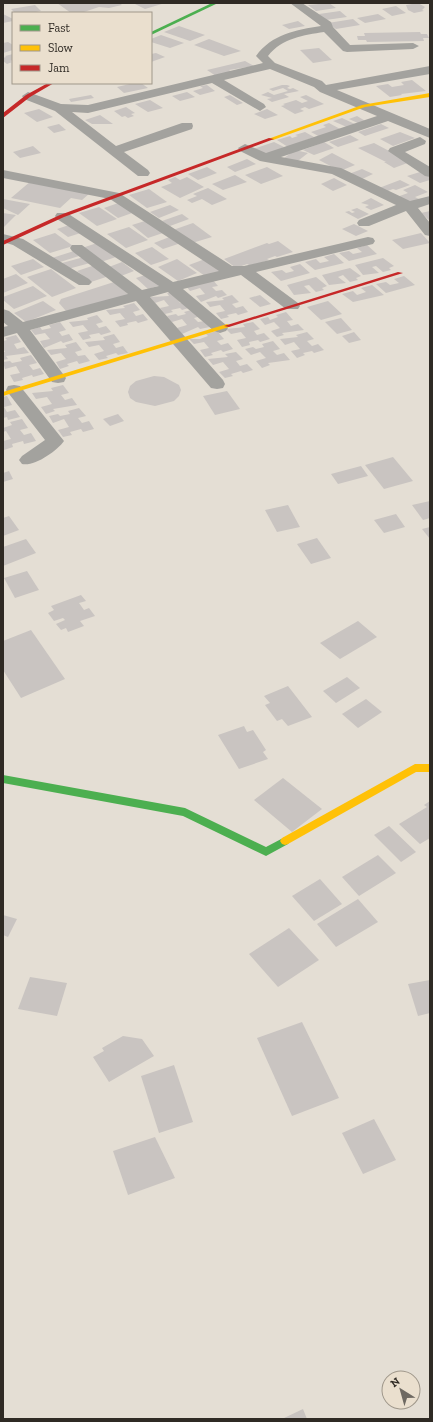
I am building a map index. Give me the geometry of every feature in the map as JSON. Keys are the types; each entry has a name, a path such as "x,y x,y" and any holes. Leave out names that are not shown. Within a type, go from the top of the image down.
{"street":[{"path":"152,26 200,3"},
{"path":"152,34 216,3"},
{"path":"295,3 327,24 327,28 347,49 412,46"},
{"path":"327,28 286,36 267,48 262,56 271,64 318,84 324,89 389,116 425,137"},
{"path":"59,108 88,109 271,64"},
{"path":"324,89 430,70"},
{"path":"214,79 260,106"},
{"path":"3,116 28,96 50,84"},
{"path":"5,240 114,196 364,106 430,95"},
{"path":"28,96 59,108 143,173"},
{"path":"261,160 389,116"},
{"path":"115,151 188,126"},
{"path":"425,137 395,151 430,173"},
{"path":"245,148 261,160 293,165 312,166 336,171 409,206 430,232"},
{"path":"3,174 114,196 229,270 244,270 292,306"},
{"path":"364,223 409,206 430,200"},
{"path":"62,216 171,287 220,328"},
{"path":"5,240 18,242 84,282"},
{"path":"3,332 171,287 368,242"},
{"path":"77,248 139,295 217,384"},
{"path":"28,460 55,441 9,392 58,378 178,339 220,328 400,273"},
{"path":"3,314 20,327 58,378"},
{"path":"3,779 185,812 266,852 415,768 430,768"}],"building":[{"path":"57,3 119,3 122,5 109,8 99,7 84,12 70,12"},
{"path":"165,3 145,9 135,4"},
{"path":"329,3 336,8 316,11 308,5"},
{"path":"418,3 425,7 422,10 424,11 414,13 408,10 406,5"},
{"path":"35,5 41,11 14,12 11,9"},
{"path":"396,6 406,13 392,16 382,9"},
{"path":"340,11 347,17 326,20 319,14"},
{"path":"3,14 12,18 12,21 3,23"},
{"path":"378,14 386,19 365,23 357,18"},
{"path":"353,19 360,25 336,29 328,23"},
{"path":"298,21 305,26 289,29 282,25"},
{"path":"179,26 205,35 190,41 164,32"},
{"path":"420,32 421,34 427,34 429,38 423,38 424,41 367,42 366,40 358,40 357,36 365,36 364,33"},
{"path":"161,35 184,43 170,48 152,42 152,39"},
{"path":"209,39 241,51 224,56 194,45"},
{"path":"8,42 12,44 12,50 3,53 3,43"},
{"path":"319,48 332,60 313,63 300,50"},
{"path":"156,53 165,57 152,62 152,54"},
{"path":"12,54 12,60 10,61 12,62 7,64 3,61 3,58 6,57 5,56"},
{"path":"245,61 254,66 229,70 232,72 216,76 207,70"},
{"path":"412,80 426,91 390,97 376,86 388,84 392,87 404,85 401,82"},
{"path":"130,84 142,84 148,88 124,93 117,87"},
{"path":"207,85 215,91 200,95 193,91 203,88 200,86"},
{"path":"282,85 290,86 287,88 293,88 299,91 284,94 289,97 272,102 267,99 272,98 261,95 268,92 274,95 288,91 283,88 273,91 269,89"},
{"path":"187,92 195,97 180,101 172,96"},
{"path":"91,95 94,98 71,102 69,99"},
{"path":"230,95 243,103 237,105 224,97"},
{"path":"306,95 324,104 309,109 305,107 300,109 304,111 295,114 281,106 296,100 302,103 308,101 300,97"},
{"path":"150,100 163,108 148,112 135,104"},
{"path":"126,107 135,113 131,114 134,116 128,118 125,116 122,117 114,111"},
{"path":"39,109 53,117 37,122 24,113"},
{"path":"267,109 278,115 265,119 254,114"},
{"path":"100,115 113,124 92,124 85,120"},
{"path":"357,116 367,122 360,124 349,119"},
{"path":"342,118 357,125 349,128 333,121"},
{"path":"329,123 342,130 320,137 311,132 326,127 323,125"},
{"path":"59,124 66,130 54,133 47,127"},
{"path":"381,124 389,128 365,136 358,132"},
{"path":"305,132 314,137 288,147 277,140 290,136 292,138 298,136 295,135"},
{"path":"400,132 415,138 393,146 380,139"},
{"path":"350,135 359,140 338,147 329,142"},
{"path":"274,142 284,147 265,156 253,149"},
{"path":"324,142 334,148 314,155 303,150"},
{"path":"374,143 410,162 394,168 384,162 386,162 358,148"},
{"path":"33,146 41,153 20,158 13,152"},
{"path":"295,150 308,153 294,164 280,161"},
{"path":"332,153 355,165 340,171 319,160"},
{"path":"247,159 256,164 235,172 227,167"},
{"path":"207,167 217,173 198,180 188,174"},
{"path":"267,167 283,176 261,184 245,175"},
{"path":"362,169 373,174 360,180 349,174"},
{"path":"420,172 430,177 430,180 420,183 407,176"},
{"path":"235,175 247,182 223,190 212,184"},
{"path":"175,177 180,180 187,177 204,187 180,198 161,187 172,183 168,180"},
{"path":"334,178 347,185 333,191 321,184"},
{"path":"400,180 410,185 385,192 379,188"},
{"path":"31,181 90,193 82,200 71,198 60,208 11,198"},
{"path":"415,185 428,192 415,197 419,199 408,203 397,197 408,193 403,190"},
{"path":"208,188 227,199 212,205 202,199 192,203 187,200 197,196 193,194"},
{"path":"149,189 167,202 147,208 129,195"},
{"path":"371,198 384,205 371,210 365,207 369,205 361,203"},
{"path":"3,199 30,204 18,215 3,208"},
{"path":"121,202 135,212 118,218 104,208"},
{"path":"170,205 179,210 159,218 150,212"},
{"path":"99,207 117,219 97,226 79,213"},
{"path":"357,208 369,214 358,219 345,212 355,212 351,210"},
{"path":"430,211 430,221 421,213"},
{"path":"3,213 16,215 3,228"},
{"path":"182,214 189,219 170,226 162,221"},
{"path":"148,220 163,233 148,238 132,225"},
{"path":"193,223 212,237 192,243 173,230"},
{"path":"354,224 368,231 356,236 342,229"},
{"path":"69,225 84,232 68,237 57,229"},
{"path":"129,227 148,240 126,248 107,234"},
{"path":"55,233 73,246 50,253 33,240"},
{"path":"421,233 430,243 403,249 392,240"},
{"path":"172,236 181,243 163,249 154,243"},
{"path":"278,241 293,252 277,257 275,256 267,259 269,260 251,266 247,264 236,268 224,259 267,243 269,244"},
{"path":"97,243 116,257 101,262 82,248"},
{"path":"367,245 377,254 349,261 339,253 349,251 353,254 362,252 357,248"},
{"path":"152,247 169,259 151,265 135,253"},
{"path":"74,251 79,256 57,263 52,258"},
{"path":"334,254 344,263 315,270 305,262 316,259 320,263 329,261 324,257"},
{"path":"84,257 90,263 68,269 62,263"},
{"path":"383,258 394,266 389,268 391,270 383,272 376,266 372,267 379,273 363,275 355,265"},
{"path":"33,259 44,267 21,275 11,266"},
{"path":"177,259 197,273 178,281 158,267"},
{"path":"205,259 224,271 208,278 189,265"},
{"path":"122,262 134,271 121,276 109,267"},
{"path":"300,264 310,273 281,281 271,272 282,270 286,273 294,271 290,267"},
{"path":"95,265 109,276 91,282 77,271"},
{"path":"350,268 361,276 356,278 358,280 350,282 343,275 338,277 346,283 329,285 322,275"},
{"path":"51,269 76,288 52,297 27,277"},
{"path":"16,274 28,283 3,293 3,279"},
{"path":"148,274 161,285 148,289 136,278"},
{"path":"404,276 415,285 386,293 376,284 386,282 390,285 399,283 394,279"},
{"path":"316,277 327,286 322,288 324,290 316,292 309,285 304,286 311,293 294,295 287,285"},
{"path":"212,279 218,286 212,287 216,291 222,290 227,295 218,298 216,296 201,302 196,296 205,294 200,288 190,291 186,286"},
{"path":"114,282 129,295 66,311 59,303 61,299"},
{"path":"372,285 384,295 353,302 342,294 353,291 357,295 366,292 361,288"},
{"path":"33,286 47,296 14,309 3,300 3,297"},
{"path":"177,291 177,299 180,303 187,302 192,307 182,310 180,308 171,310 173,312 165,314 160,308 169,306 164,300 155,303 150,297 169,296 167,293"},
{"path":"232,295 239,302 232,304 236,308 243,306 248,312 238,315 236,313 227,315 229,317 221,319 216,313 225,311 220,305 210,307 206,302 224,300 222,298"},
{"path":"260,295 271,304 260,307 249,298"},
{"path":"43,301 56,310 26,322 14,313"},
{"path":"328,301 342,314 321,320 307,307"},
{"path":"134,303 140,310 133,312 136,316 143,314 148,320 138,323 136,321 127,323 128,325 120,327 115,321 125,319 120,313 110,315 106,310 125,308 123,306"},
{"path":"195,309 201,316 194,318 198,322 205,321 210,327 200,329 198,327 182,334 177,328 187,325 182,319 172,322 167,316 186,314 184,312"},
{"path":"286,312 293,320 287,321 291,326 298,324 304,330 282,333 284,335 277,337 271,331 280,328 274,322 265,325 260,319 268,317 270,320 278,317 276,315"},
{"path":"97,315 103,322 96,324 99,328 106,326 111,332 101,335 99,333 89,335 91,338 83,340 78,333 88,331 83,325 73,327 69,322 88,320 87,318"},
{"path":"341,318 352,330 337,334 325,322"},
{"path":"60,322 66,330 59,332 62,336 69,334 73,340 63,343 61,341 44,348 40,341 50,339 45,333 35,335 31,330 40,327 42,330 51,328 49,325"},
{"path":"253,322 260,329 254,331 257,335 264,333 270,339 260,342 258,340 249,342 250,345 242,347 237,340 246,338 241,332 231,334 226,329 245,327 243,324"},
{"path":"217,331 224,339 217,341 221,345 228,343 233,349 223,352 221,350 211,353 213,355 205,357 200,350 209,348 204,342 194,344 189,339 200,339 208,336 206,334"},
{"path":"307,332 314,339 307,341 312,346 318,344 324,350 314,353 312,351 303,353 305,355 297,358 291,351 300,349 294,342 285,345 280,339 298,337 296,335"},
{"path":"354,332 361,340 349,343 342,336"},
{"path":"114,334 120,342 113,344 116,348 123,346 128,353 118,355 116,353 106,356 108,358 99,360 94,354 104,351 99,345 89,347 85,342 105,340 103,337"},
{"path":"16,335 21,342 14,344 17,349 24,347 29,353 6,356 8,359 3,360 3,352 5,352 3,348 3,341 7,340 5,338"},
{"path":"273,341 280,349 273,351 277,355 284,353 290,360 268,363 270,365 262,368 256,361 266,358 260,352 251,355 245,349 264,347 262,344"},
{"path":"76,342 82,350 75,352 78,356 85,355 90,361 79,364 77,361 67,364 69,366 60,369 56,362 66,359 61,353 51,355 47,350 67,348 65,345"},
{"path":"236,352 243,359 236,361 240,366 247,364 253,370 243,373 241,371 231,374 233,376 225,378 219,372 229,369 223,362 213,365 208,359 228,357 225,354"},
{"path":"31,355 37,363 29,365 33,370 40,368 44,374 33,377 32,375 22,378 23,380 14,382 10,375 20,373 16,366 5,369 3,362 10,361 12,363 22,361 20,358"},
{"path":"154,376 164,377 179,385 181,390 179,396 174,401 155,406 136,402 130,398 128,392 130,386 136,381"},
{"path":"63,385 69,393 61,395 65,400 72,398 77,405 53,409 55,411 46,414 41,407 52,404 47,397 36,399 32,393 53,391 51,388"},
{"path":"227,391 240,409 215,415 203,396"},
{"path":"7,396 12,405 4,407 7,412 15,410 20,417 8,420 7,417 3,418 3,397"},
{"path":"79,408 86,416 78,418 82,423 89,421 94,429 83,432 81,429 70,432 72,435 63,437 58,430 69,427 64,419 53,423 49,416 70,414 68,411"},
{"path":"118,414 124,421 110,426 103,419"},
{"path":"22,419 28,428 20,430 24,435 31,433 36,441 24,444 23,441 12,444 13,447 4,450 3,441 11,439 6,431 3,432 3,428 12,425 10,422"},
{"path":"393,457 413,481 384,489 365,465"},
{"path":"361,466 368,476 338,484 331,474"},
{"path":"9,471 13,479 3,482 3,473"},
{"path":"430,501 430,518 423,520 412,505"},
{"path":"288,505 300,527 277,532 265,510"},
{"path":"396,514 405,527 384,533 374,520"},
{"path":"9,516 19,530 3,536 3,518"},
{"path":"430,527 430,539 422,529"},
{"path":"317,538 331,558 311,564 297,544"},
{"path":"26,539 36,553 3,566 3,547"},
{"path":"27,571 39,590 15,598 4,578"},
{"path":"81,595 86,601 79,603 84,610 89,608 95,616 80,621 84,626 68,632 66,628 61,630 56,624 65,620 63,618 54,621 48,613 54,610 51,606"},
{"path":"358,621 377,637 340,659 320,643"},
{"path":"31,630 65,679 21,698 3,670 3,641"},
{"path":"347,677 360,688 336,703 323,691"},
{"path":"288,686 312,717 288,726 282,719 277,721 265,705 270,703 264,696"},
{"path":"366,699 382,712 358,728 342,714"},
{"path":"244,726 247,732 253,730 266,750 263,752 268,759 239,769 218,735"},
{"path":"283,778 322,809 292,832 254,800"},
{"path":"430,801 430,838 420,844 399,824 427,807 424,805"},
{"path":"389,826 416,852 401,862 374,835"},
{"path":"378,855 396,873 359,896 342,877"},
{"path":"320,879 342,904 314,921 292,896"},
{"path":"358,899 378,922 336,947 317,924"},
{"path":"3,915 17,919 8,937 3,935"},
{"path":"289,928 319,960 278,987 249,954"},
{"path":"30,977 67,983 57,1016 18,1009"},
{"path":"430,980 430,1013 418,1016 408,984"},
{"path":"302,1022 339,1098 292,1116 257,1038"},
{"path":"123,1036 142,1039 154,1056 109,1082 93,1057 104,1051 102,1048"},
{"path":"174,1065 193,1122 159,1133 141,1076"},
{"path":"374,1119 396,1160 363,1174 342,1133"},
{"path":"155,1137 175,1178 128,1195 113,1151"},
{"path":"303,1409 307,1419 282,1419"}],"traffic: fast":[{"path":"152,34 216,3"},
{"path":"3,779 185,812 266,852 285,841"}],"traffic: slow":[{"path":"271,139 364,106 430,95"},
{"path":"3,394 227,326"},
{"path":"285,841 415,768 430,768"}],"traffic: jam":[{"path":"3,116 28,96 50,84"},
{"path":"3,243 62,216 271,139"},
{"path":"227,326 400,273"}]}
